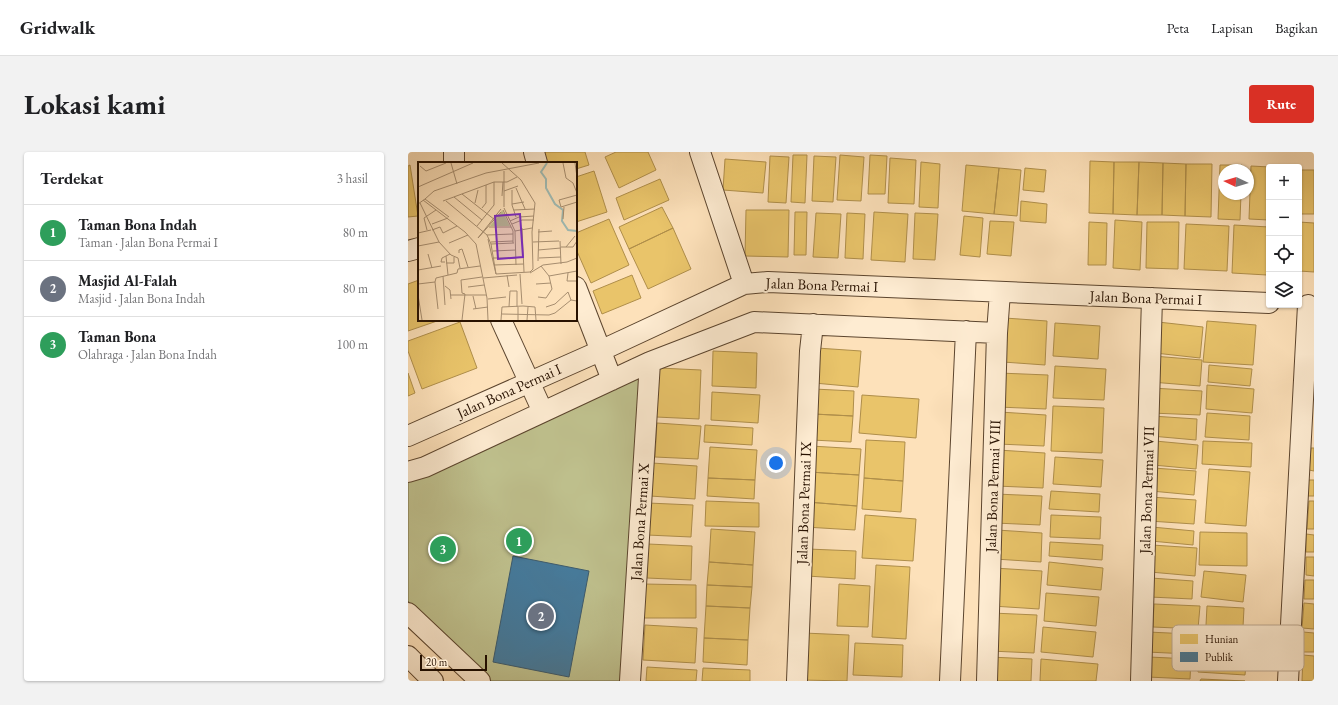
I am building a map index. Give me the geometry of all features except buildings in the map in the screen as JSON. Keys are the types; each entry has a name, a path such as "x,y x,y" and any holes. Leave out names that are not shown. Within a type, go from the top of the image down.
{"street":[{"path":"534,152 537,162"},
{"path":"700,152 744,284"},
{"path":"408,251 418,248"},
{"name":"Jalan Bona Permai I","path":"408,436 600,351 744,284 768,282 1266,303"},
{"path":"577,290 612,380"},
{"name":"Jalan Bona Permai VIII","path":"987,681 997,333 1000,292"},
{"name":"Jalan Bona Permai VII","path":"1141,681 1152,298"},
{"path":"1291,625 1307,305"},
{"path":"501,321 543,412"},
{"path":"408,472 426,467 650,362 754,322 997,333"},
{"name":"Jalan Bona Permai IX","path":"797,681 812,324"},
{"path":"950,681 966,331"},
{"name":"Jalan Bona Permai X","path":"630,681 650,362"},
{"path":"408,613 474,679"},
{"path":"408,656 433,681"},
{"path":"1288,681 1289,671"}],"green space":[{"path":"640,376 622,681 491,681 408,601 408,481"}],"place":[{"name":"Taman Bona Indah","path":"519,541"},
{"name":"Taman Bona","path":"443,549"},
{"name":"Masjid Al-Falah","path":"541,616"}]}
